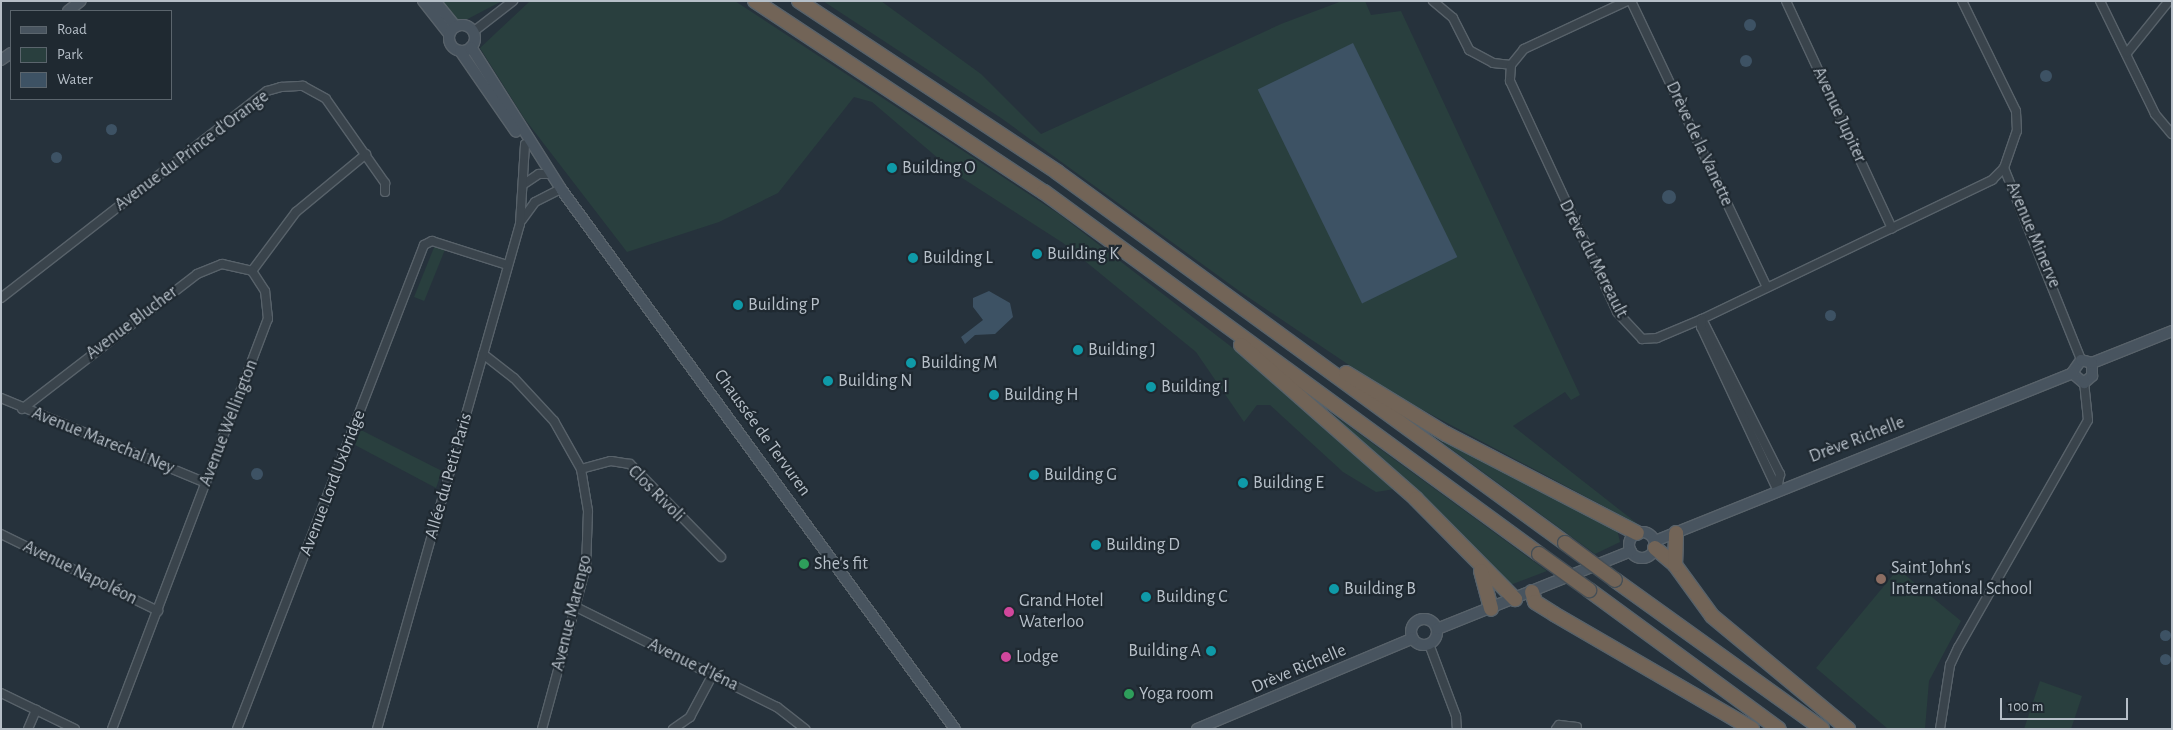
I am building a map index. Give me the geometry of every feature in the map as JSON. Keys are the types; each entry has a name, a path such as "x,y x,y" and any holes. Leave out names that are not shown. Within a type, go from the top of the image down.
{"highway":[{"path":"755,1 973,142 1779,729"},
{"path":"799,1 1057,172 1822,729"},
{"path":"1233,330 1243,347 1416,499 1477,564 1516,599"},
{"path":"1322,365 1348,374 1446,434 1637,533"},
{"path":"1675,565 1676,532"},
{"path":"1655,544 1675,565 1712,616 1848,729"},
{"path":"1477,564 1491,609"},
{"path":"1532,592 1535,602 1554,614 1752,729"}],"street":[{"path":"69,10 81,1"},
{"path":"423,1 452,30"},
{"path":"435,1 452,30 451,46 460,52 471,47 473,32 513,1"},
{"path":"1433,1 1453,18 1469,50 1493,64 1511,65 1530,45 1627,1"},
{"name":"Drève de la Vanette","path":"1631,1 1767,287"},
{"name":"Avenue Jupiter","path":"1786,1 1892,228"},
{"name":"Avenue Minerve","path":"1962,1 2016,111 2016,131 2004,168 2081,360"},
{"path":"2100,1 2128,53 2155,114 2172,134"},
{"path":"2128,53 2169,1"},
{"path":"452,30 466,26 473,32"},
{"name":"Chaussée de Tervuren","path":"471,47 551,174 955,729"},
{"name":"Chaussée de Tervuren","path":"460,52 525,144 540,158"},
{"name":"Drève du Mereault","path":"1511,65 1514,100 1617,312 1642,339 1657,338 1702,319 1992,180 2004,168"},
{"name":"Avenue du Prince d'Orange","path":"1,298 267,92 303,86 315,90 366,154 385,183 385,192"},
{"name":"Allée du Petit Paris","path":"377,729 520,224 525,144"},
{"path":"252,271 296,212 366,154"},
{"path":"524,184 539,174 551,174"},
{"name":"Allée du Petit Paris","path":"520,224 535,202 561,188"},
{"name":"Avenue Lord Uxbridge","path":"237,729 424,245 432,241 508,265"},
{"name":"Avenue Blucher","path":"22,409 197,274 222,264 252,271"},
{"name":"Avenue Wellington","path":"112,729 268,319 265,291 252,271"},
{"path":"1702,319 1701,327 1777,488"},
{"path":"1702,319 1780,474 1777,488"},
{"path":"1940,729 1954,657 2088,420 2084,383 2072,373 2081,360 2092,363 2172,331"},
{"name":"Avenue Marengo","path":"483,354 514,378 554,421 581,469 589,544 576,607 542,729"},
{"path":"2084,383 2092,376 2092,363"},
{"name":"Drève Richelle","path":"1655,544 1676,532 1777,488 2072,373"},
{"name":"Avenue Marechal Ney","path":"1,398 22,409 206,483"},
{"name":"Clos Rivoli","path":"581,469 611,461 630,464 721,557"},
{"path":"1457,729 1456,716 1429,644 1437,629 1516,599 1630,551 1647,558 1655,544 1648,532 1637,533 1630,541 1630,551"},
{"name":"Avenue Napoléon","path":"1,534 158,611"},
{"name":"Avenue d'Iéna","path":"576,607 713,674 792,716 805,729"},
{"path":"1429,644 1413,638 1412,628 1418,621 1432,622 1437,629"},
{"name":"Drève Richelle","path":"1197,729 1413,638"},
{"path":"673,729 690,718 713,674"},
{"path":"1,693 75,729"},
{"path":"28,729 36,710"},
{"path":"1556,729 1559,724 1577,727"}],"green space":[{"path":"439,1 502,1 460,23"},
{"path":"530,1 735,1 1059,214 1229,345 1395,489 1376,492 1343,472 1270,405 1257,405 1244,422 1196,352 1063,243 959,176 872,102 854,97 778,193 719,222 627,252 524,118 480,48"},
{"path":"823,1 881,1 981,74 1041,134 1281,24 1342,1 1365,1 1371,15 1401,11 1580,395 1571,400 1565,392 1513,426 1639,525 1389,392 1242,293 1001,118"},
{"path":"435,245 445,249 424,301 414,297"},
{"path":"1320,405 1439,492 1547,571 1505,587"},
{"path":"1402,413 1617,529 1620,542 1595,554"},
{"path":"361,430 442,471 436,488 355,445"},
{"path":"1898,569 1961,621 1929,681 1925,729 1888,729 1816,668"},
{"path":"2040,681 2082,696 2071,729 2024,729"}],"water":[{"path":"1748,19 1752,19 1756,25 1752,31 1748,31 1744,27 1744,23"},
{"path":"1353,43 1457,257 1362,303 1258,89"},
{"path":"1744,55 1748,55 1752,61 1748,67 1744,67 1740,63 1740,59"},
{"path":"2048,70 2051,71 2051,81 2044,82 2041,81 2040,74 2041,71"},
{"path":"111,123 117,129 111,135 105,129"},
{"path":"56,151 62,157 56,163 50,157"},
{"path":"1666,190 1672,190 1676,197 1672,204 1666,204 1662,200 1662,194"},
{"path":"989,291 1010,303 1013,317 995,334 975,335 965,344 961,337 983,320 973,307 973,298"},
{"path":"1830,309 1836,315 1830,321 1824,315"},
{"path":"255,468 259,468 263,474 259,480 255,480 251,476 251,472"},
{"path":"2165,629 2171,635 2165,641 2159,635"},
{"path":"2165,653 2171,659 2165,665 2159,659"}],"place":[{"name":"Building O","path":"892,168"},
{"name":"Building K","path":"1037,254"},
{"name":"Building L","path":"913,258"},
{"name":"Building P","path":"738,305"},
{"name":"Building J","path":"1078,350"},
{"name":"Building M","path":"911,363"},
{"name":"Building N","path":"828,381"},
{"name":"Building I","path":"1151,387"},
{"name":"Building H","path":"994,395"},
{"name":"Building G","path":"1034,475"},
{"name":"Building E","path":"1243,483"},
{"name":"Building D","path":"1096,545"},
{"name":"She's fit","path":"804,564"},
{"name":"Saint John's International School","path":"1881,579"},
{"name":"Building B","path":"1334,589"},
{"name":"Building C","path":"1146,597"},
{"name":"Grand Hotel Waterloo","path":"1009,612"},
{"name":"Building A","path":"1211,651"},
{"name":"Lodge","path":"1006,657"},
{"name":"Yoga room","path":"1129,694"}]}
